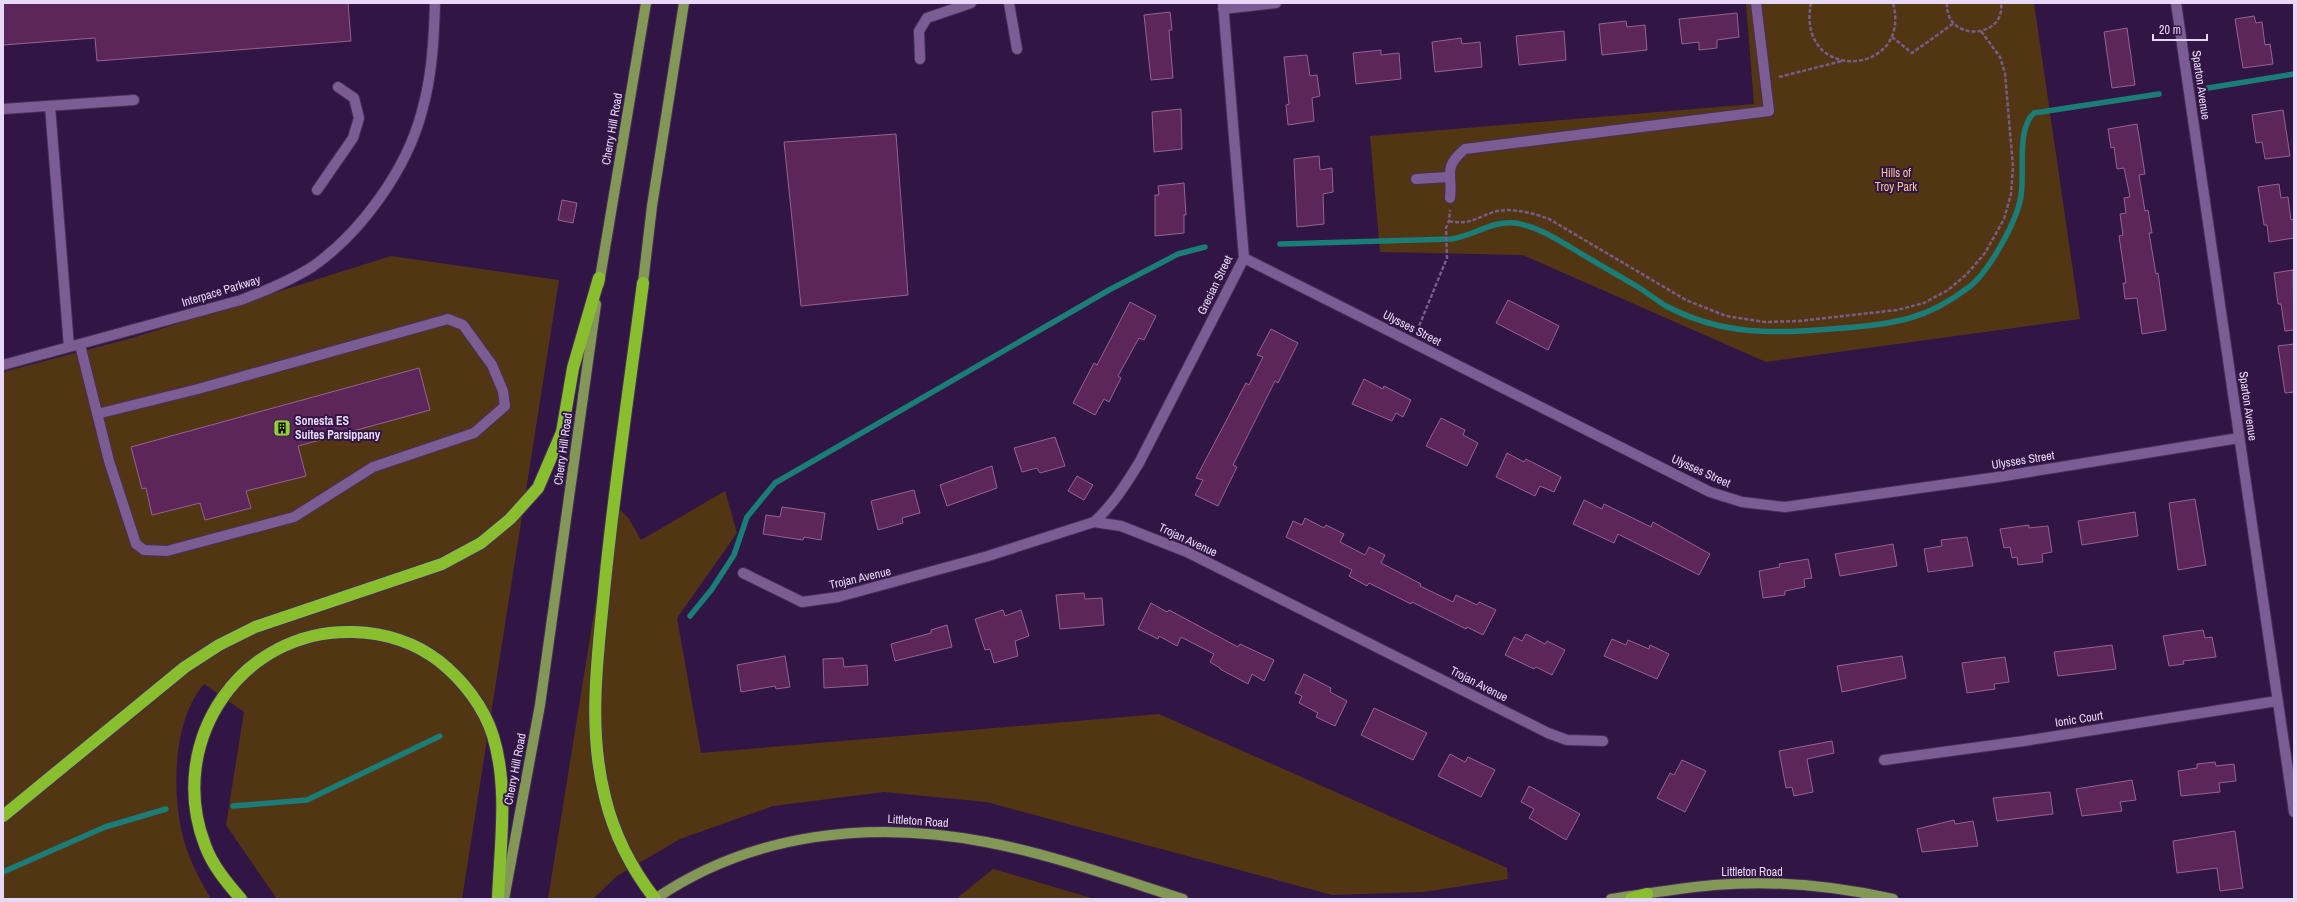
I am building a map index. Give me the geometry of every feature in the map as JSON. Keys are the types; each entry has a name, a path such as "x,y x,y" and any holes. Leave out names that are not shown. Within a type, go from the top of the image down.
{"highway":[{"path":"3,816 179,672 219,645 255,627 442,564 481,543 510,519 538,488 562,432 573,368 599,278"},
{"path":"642,283 614,497 595,675 595,716 604,794 612,825 622,848 641,880 655,899"},
{"path":"241,899 217,868 205,846 198,822 194,798 195,773 199,749 207,725 230,686 254,664 290,643 318,634 342,632 367,632 391,637 414,645 448,668 476,701 493,736 498,759 502,796 498,899"},
{"path":"1631,899 1647,894"}],"main road":[{"name":"Cherry Hill Road","path":"504,899 540,705 599,278 646,3"},
{"path":"642,283 653,198 684,3"},
{"name":"Littleton Road","path":"655,899 677,884 713,866 748,852 791,840 844,832 892,831 940,834 1020,850 1183,899"},
{"name":"Littleton Road","path":"1611,899 1715,885 1777,884 1834,888 1893,899"}],"street":[{"name":"Interpace Parkway","path":"3,365 241,300 272,289 312,266 344,240 370,211 389,184 408,149 422,113 428,85 435,3"},
{"path":"920,59 920,31 927,18 971,3"},
{"path":"1009,3 1017,49"},
{"path":"1223,6 1276,3"},
{"path":"1450,198 1448,176 1449,168 1455,157 1465,150 1769,111 1756,3"},
{"name":"Sparton Avenue","path":"2176,3 2294,812"},
{"name":"Grecian Street","path":"1094,522 1106,512 1120,494 1139,463 1244,258 1223,6"},
{"path":"317,190 354,138 359,118 354,98 338,87"},
{"path":"3,109 134,100"},
{"path":"50,106 69,347"},
{"path":"1416,179 1448,176"},
{"name":"Ulysses Street","path":"1244,258 1710,492 1742,502 1770,507 1784,507 1998,477 2239,438"},
{"path":"80,344 97,414 109,460 136,544 144,550 167,551 294,517 373,467 474,433 504,406 503,391 492,365 463,325 448,319 198,389 97,414"},
{"name":"Trojan Avenue","path":"743,573 802,602 838,597 988,556 1094,522 1121,526 1187,552 1548,733 1567,740 1603,741"},
{"name":"Ionic Court","path":"1884,760 2024,741 2277,701"}],"path":[{"path":"1811,3 1808,17 1810,32 1817,45 1828,55 1842,61"},
{"path":"1765,81 1842,61 1856,62 1869,59 1881,51 1892,37 1896,14 1893,3"},
{"path":"1948,3 1950,17 1962,30 1981,31 1995,23 2000,16 2001,3"},
{"path":"1892,37 1912,53 1954,23"},
{"path":"1449,221 1470,222 1498,211 1511,210 1531,213 1549,219 1686,300 1726,316 1765,322 1799,321 1897,310 1924,303 1948,290 1962,278 1985,253 2004,219 2011,194 2013,167 2005,73 2000,57 1981,31"},
{"path":"1412,343 1447,258 1446,228"}],"green space":[{"name":"Hills of Troy Park","path":"1746,3 2034,3 2080,319 1766,362 1523,255 1380,252 1370,136 1754,104"},
{"path":"391,256 559,280 462,899 277,899 226,825 244,712 204,684 193,700 185,719 177,762 176,785 181,828 186,847 197,873 211,899 3,898 3,372 132,338"},
{"path":"725,491 737,533 677,618 701,753 1159,714 1507,868 1508,879 1423,892 1332,895 986,802 884,792 773,806 680,839 617,876 593,899 548,899 612,501 629,519 641,540"},
{"path":"993,869 1095,899 956,899"}],"building":[{"path":"3,3 348,3 351,41 97,61 95,38 3,45"},
{"path":"1170,12 1172,30 1169,30 1173,78 1151,80 1144,15"},
{"path":"1737,13 1739,37 1717,40 1717,48 1699,50 1699,42 1682,44 1679,19"},
{"path":"2254,16 2256,23 2262,22 2265,45 2270,44 2273,64 2243,68 2235,19"},
{"path":"1626,21 1627,27 1645,25 1647,50 1602,55 1599,24"},
{"path":"2127,28 2135,85 2112,88 2104,32"},
{"path":"1564,31 1566,60 1519,65 1516,36"},
{"path":"1461,38 1462,44 1480,42 1482,67 1435,72 1432,42"},
{"path":"1381,50 1381,55 1399,53 1401,79 1356,84 1353,53"},
{"path":"1307,55 1310,76 1317,75 1320,96 1312,98 1314,121 1288,125 1286,105 1289,104 1284,57"},
{"path":"1181,109 1182,149 1154,152 1152,112"},
{"path":"2283,110 2290,156 2265,159 2262,142 2256,143 2252,115"},
{"path":"2137,124 2145,174 2139,175 2145,211 2148,210 2152,233 2149,233 2156,274 2158,273 2166,330 2142,334 2137,298 2125,299 2123,283 2126,283 2119,236 2123,235 2120,214 2126,213 2124,198 2130,197 2124,168 2117,169 2114,147 2111,148 2108,129"},
{"path":"896,134 908,295 801,306 784,142"},
{"path":"1319,156 1320,170 1332,168 1333,192 1323,194 1324,224 1297,227 1294,159"},
{"path":"1184,183 1186,215 1184,215 1184,233 1155,236 1155,195 1159,195 1158,186"},
{"path":"2279,184 2281,198 2288,197 2291,220 2294,219 2294,238 2269,242 2267,225 2264,225 2258,187"},
{"path":"562,200 577,203 573,223 558,220"},
{"path":"2293,270 2294,330 2285,331 2281,304 2278,304 2274,273"},
{"path":"1508,300 1559,326 1548,350 1496,323"},
{"path":"1130,302 1156,316 1144,340 1139,338 1118,376 1121,378 1109,402 1104,399 1095,415 1073,403 1094,363 1097,365"},
{"path":"1271,329 1298,343 1278,383 1275,381 1233,465 1237,467 1218,506 1195,495 1203,480 1196,478 1246,383 1249,385 1263,357 1257,355"},
{"path":"2294,344 2294,392 2285,393 2278,346"},
{"name":"Sonesta ES Suites Parsippany","path":"419,368 430,410 298,446 306,476 246,491 251,508 205,520 200,503 152,515 146,488 142,489 131,447"},
{"path":"1364,379 1383,389 1384,386 1411,400 1403,417 1396,413 1392,421 1352,404"},
{"path":"1441,418 1465,430 1463,435 1478,443 1467,466 1426,446"},
{"path":"1055,437 1065,466 1040,473 1037,468 1022,472 1014,448"},
{"path":"1507,453 1524,462 1526,459 1561,477 1554,492 1540,486 1535,496 1496,477"},
{"path":"992,466 997,488 947,506 940,485"},
{"path":"1077,476 1093,485 1084,500 1068,491"},
{"path":"914,490 920,513 902,518 903,523 878,530 871,501"},
{"path":"2195,499 2206,565 2178,570 2169,503"},
{"path":"1584,500 1602,509 1604,504 1651,527 1653,522 1710,554 1699,575 1618,534 1614,543 1573,524"},
{"path":"782,507 825,513 821,540 804,537 803,540 763,534 766,515 780,517"},
{"path":"2135,512 2138,536 2082,545 2078,521"},
{"path":"1305,518 1324,528 1326,525 1344,534 1340,542 1365,555 1369,547 1385,555 1381,563 1421,584 1420,586 1453,602 1456,595 1477,605 1479,602 1496,610 1483,635 1467,627 1466,629 1412,602 1411,604 1369,583 1367,586 1349,576 1352,570 1286,537 1293,521 1302,525"},
{"path":"2029,525 2029,528 2048,526 2052,552 2042,554 2043,562 2018,565 2017,557 2012,558 2010,547 2004,548 2000,529"},
{"path":"1967,537 1973,566 1928,572 1924,549 1942,546 1941,540"},
{"path":"1893,544 1897,566 1840,576 1835,554"},
{"path":"1808,559 1812,578 1804,579 1805,587 1785,591 1785,595 1763,598 1759,571 1780,567 1779,564"},
{"path":"1084,593 1085,599 1102,598 1104,625 1060,629 1056,595"},
{"path":"1151,603 1167,612 1169,610 1238,647 1240,644 1274,660 1264,681 1252,674 1248,684 1210,662 1214,654 1181,637 1177,646 1159,636 1158,639 1138,629"},
{"path":"1003,610 1005,616 1021,610 1029,636 1015,641 1018,656 994,663 990,649 985,650 975,619"},
{"path":"947,625 952,647 895,661 891,644 931,633 931,630"},
{"path":"2203,630 2205,638 2212,637 2216,657 2183,661 2184,664 2169,666 2163,636"},
{"path":"1526,634 1545,644 1547,641 1565,650 1552,675 1536,667 1534,669 1505,655 1514,637 1522,641"},
{"path":"1612,639 1626,645 1628,640 1649,649 1650,645 1669,654 1657,679 1604,656"},
{"path":"2112,645 2116,669 2058,676 2054,652"},
{"path":"785,656 790,687 776,689 775,686 741,692 737,665"},
{"path":"1902,656 1906,678 1842,692 1837,666"},
{"path":"2005,657 2009,682 1994,684 1995,689 1967,693 1962,663"},
{"path":"843,658 844,667 867,665 868,685 824,688 823,659"},
{"path":"1304,674 1331,688 1330,692 1347,701 1335,726 1316,717 1318,713 1299,703 1302,696 1295,693"},
{"path":"1374,708 1427,733 1413,760 1361,735"},
{"path":"1832,741 1834,753 1807,759 1813,792 1794,796 1792,787 1786,788 1779,751"},
{"path":"1450,754 1465,762 1468,757 1495,770 1481,797 1438,776"},
{"path":"1682,760 1706,771 1685,812 1657,798 1670,773 1674,775"},
{"path":"2215,762 2216,766 2234,764 2236,781 2219,783 2220,792 2181,796 2178,771 2197,768 2197,764"},
{"path":"2132,780 2136,800 2120,802 2122,811 2082,816 2076,789"},
{"path":"1529,786 1580,814 1566,840 1529,818 1534,809 1521,802"},
{"path":"2050,792 2053,814 1997,821 1993,798"},
{"path":"1954,820 1955,824 1973,821 1978,846 1922,852 1917,829"},
{"path":"2235,831 2243,888 2220,891 2217,868 2177,873 2173,841"}],"waterway":[{"path":"2208,88 2294,74"},
{"path":"1280,244 1451,239 1491,226 1515,223 1537,229 1638,287 1666,306 1686,316 1707,323 1747,330 1788,332 1891,322 1910,318 1941,305 1969,287 1985,270 2001,245 2014,219 2021,196 2022,152 2025,129 2028,120 2034,113 2159,94"},
{"path":"690,616 712,589 734,555 747,517 775,483 1109,290 1178,254 1205,247"},
{"path":"233,806 307,800 440,736"},
{"path":"3,872 105,827 166,809"}],"place":[{"name":"Sonesta ES Suites Parsippany","path":"282,428"}]}
